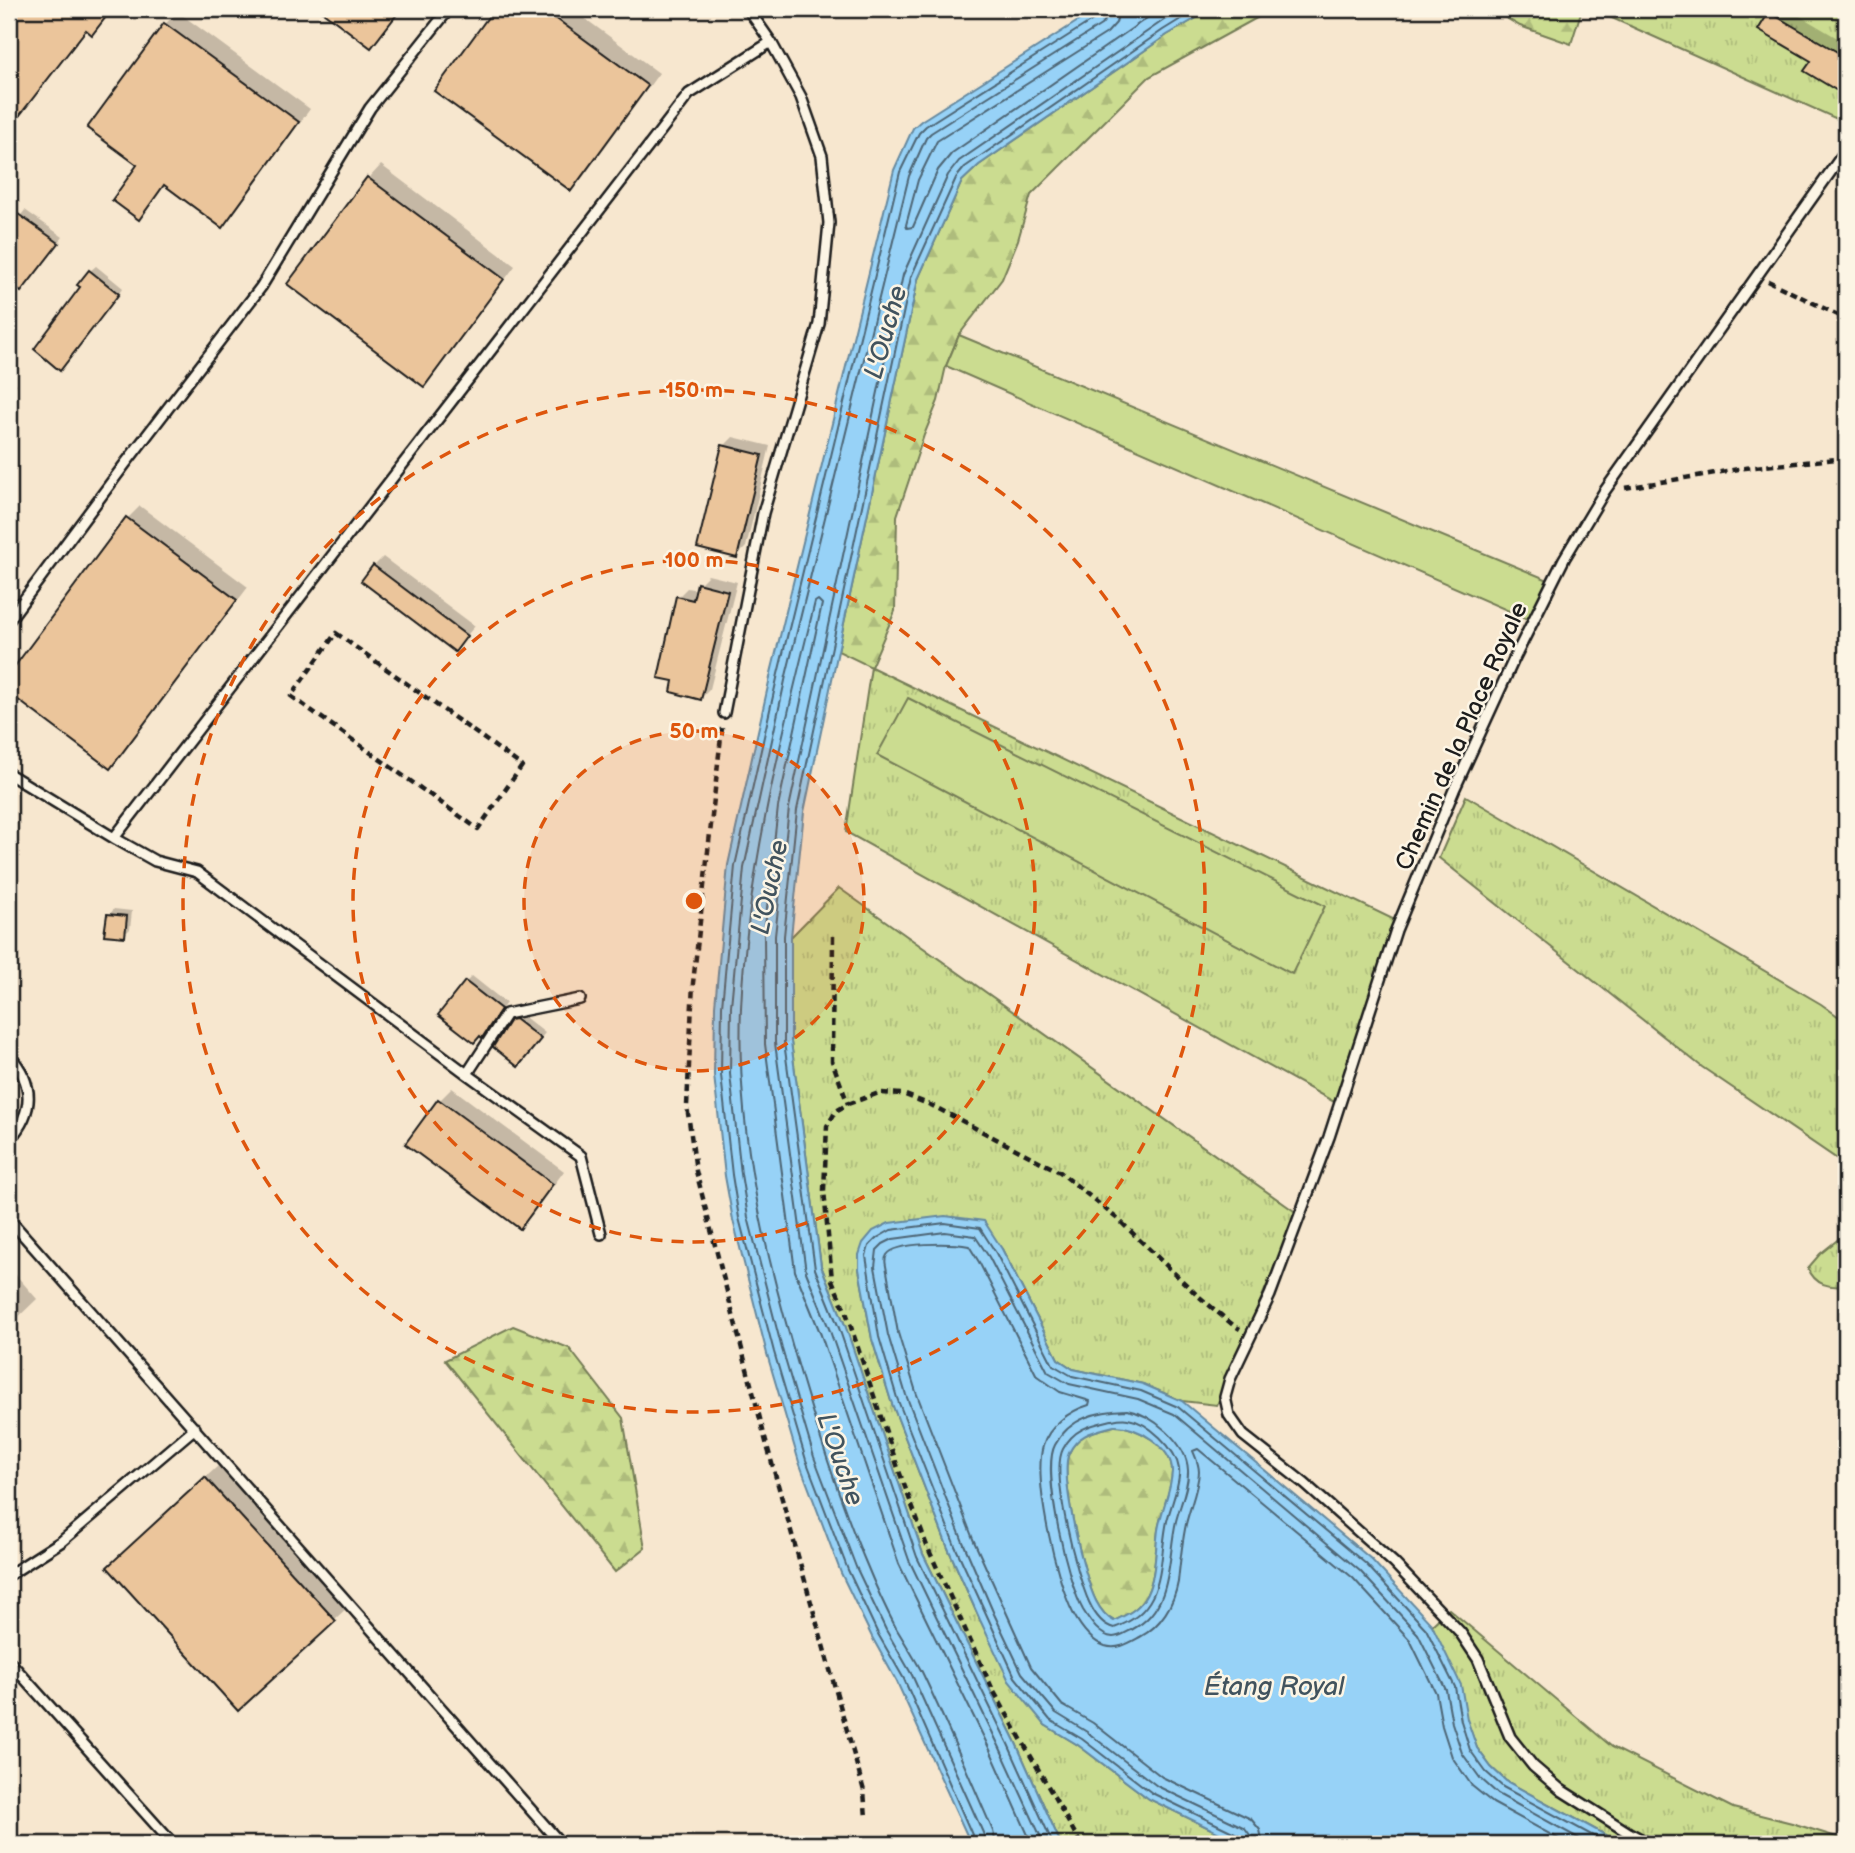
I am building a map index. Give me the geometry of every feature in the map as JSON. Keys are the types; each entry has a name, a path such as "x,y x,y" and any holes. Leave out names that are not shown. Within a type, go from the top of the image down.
{"lane":[{"path":"9,620 261,287 370,108 449,9"},
{"path":"724,713 763,513 818,324 829,223 822,156 801,97 771,42 748,9"},
{"path":"114,838 689,94 771,42"},
{"name":"Chemin de la Place Royale","path":"1650,1844 1561,1790 1533,1766 1510,1737 1478,1659 1460,1632 1394,1563 1243,1435 1228,1415 1226,1396 1230,1379 1270,1295 1329,1138 1396,930 1454,790 1514,659 1564,559 1604,492 1846,150"},
{"path":"9,774 155,862 197,872 580,1156 601,1234"},
{"path":"467,1074 506,1014 580,999"},
{"path":"9,1055 27,1081 28,1097 26,1113 9,1140"},
{"path":"9,1219 561,1844"},
{"path":"9,1575 62,1541 195,1428"},
{"path":"9,1661 173,1844"}],"path":[{"path":"1756,275 1846,319"},
{"path":"1604,492 1745,468 1846,458"},
{"path":"336,633 522,766 478,829 386,764 291,696 336,633"},
{"path":"724,713 693,983 687,1106 696,1171 707,1215 766,1442 864,1791 866,1818"},
{"path":"833,936 832,1061 848,1104"},
{"path":"1081,1844 993,1690 927,1546 847,1315 832,1280 824,1190 827,1126 835,1111 878,1093 903,1094 933,1107 1060,1172 1120,1221 1197,1295 1233,1325 1251,1334"}],"green space":[{"path":"1212,9 1273,9 1149,77 1031,195 1018,240 1002,279 959,335 946,366 938,401 897,516 895,611 871,667 838,651 918,279 962,181 979,165 1167,35"},
{"path":"1491,9 1582,9 1571,44 1520,26"},
{"path":"1592,9 1846,9 1846,123"},
{"path":"959,335 1553,582 1532,621 946,366"},
{"path":"871,667 1399,922 1336,1103 846,832"},
{"path":"908,698 1325,906 1292,974 877,755"},
{"path":"1466,796 1821,1004 1846,1022 1846,1165 1702,1067 1439,858"},
{"path":"839,888 1297,1213 1217,1405 1182,1401 1143,1384 1073,1369 1058,1359 1002,1249 859,1255 859,1269 872,1339 891,1401 948,1548 980,1620 1045,1725 1078,1745 1149,1799 1242,1844 1061,1844 1015,1741 923,1554 845,1325 821,1266 791,1042 791,937"},
{"path":"1846,1233 1846,1286 1819,1282 1808,1268 1820,1254"},
{"path":"513,1326 569,1348 623,1418 645,1548 615,1572 445,1360"},
{"path":"1114,1426 1132,1429 1152,1439 1166,1454 1172,1472 1158,1530 1153,1575 1148,1592 1135,1609 1114,1621 1098,1604 1085,1571 1074,1527 1067,1465 1069,1453 1077,1441 1094,1431"},
{"path":"1449,1609 1612,1747 1733,1808 1846,1840 1846,1844 1622,1844 1506,1781 1477,1748 1432,1625"}],"water":[{"name":"L'Ouche","path":"1097,9 1212,9 1167,35 979,165 962,181 918,279 804,812 791,937 791,1042 821,1266 845,1325 923,1554 1015,1741 1061,1844 971,1844 897,1682 841,1573 799,1462 767,1354 733,1220 725,1176 714,1075 715,1006 728,865 771,673 894,170 913,128 921,121"},
{"name":"Étang Royal","path":"945,1216 984,1221 1002,1249 1058,1359 1073,1369 1143,1384 1182,1401 1371,1559 1432,1625 1461,1685 1467,1719 1477,1748 1491,1767 1506,1781 1622,1844 1242,1844 1149,1799 1078,1745 1045,1725 1009,1681 980,1620 948,1548 891,1401 872,1339 859,1269 859,1255 863,1243 873,1231 889,1223","holes":["1114,1426 1152,1439 1160,1446 1171,1463 1172,1472 1159,1523 1153,1575 1148,1592 1135,1609 1114,1621 1098,1604 1085,1571 1074,1527 1067,1465 1069,1453 1082,1437"]}],"building":[{"path":"9,9 112,9 92,35 86,30 9,129"},
{"path":"319,9 401,9 371,48"},
{"path":"494,9 543,9 648,86 571,191 434,91"},
{"path":"1769,12 1846,57 1846,96 1804,71 1811,61 1758,30"},
{"path":"164,23 299,122 222,228 164,185 139,220 112,200 137,165 87,128"},
{"path":"367,177 504,279 424,387 287,284"},
{"path":"18,214 59,243 21,292 9,283 9,227"},
{"path":"89,270 119,294 60,371 34,349 80,287 77,285"},
{"path":"722,445 762,455 737,558 697,548"},
{"path":"126,517 237,600 110,769 9,693 9,674"},
{"path":"373,565 467,636 455,652 361,581"},
{"path":"697,583 728,591 701,700 671,692 673,681 658,678 676,596 693,600"},
{"path":"107,914 127,916 125,937 104,935"},
{"path":"465,981 501,1009 482,1038 480,1036 474,1043 438,1015"},
{"path":"515,1019 541,1039 518,1067 493,1047 510,1020"},
{"path":"438,1099 553,1184 520,1229 405,1144"},
{"path":"205,1477 336,1621 238,1711 107,1567"}]}
